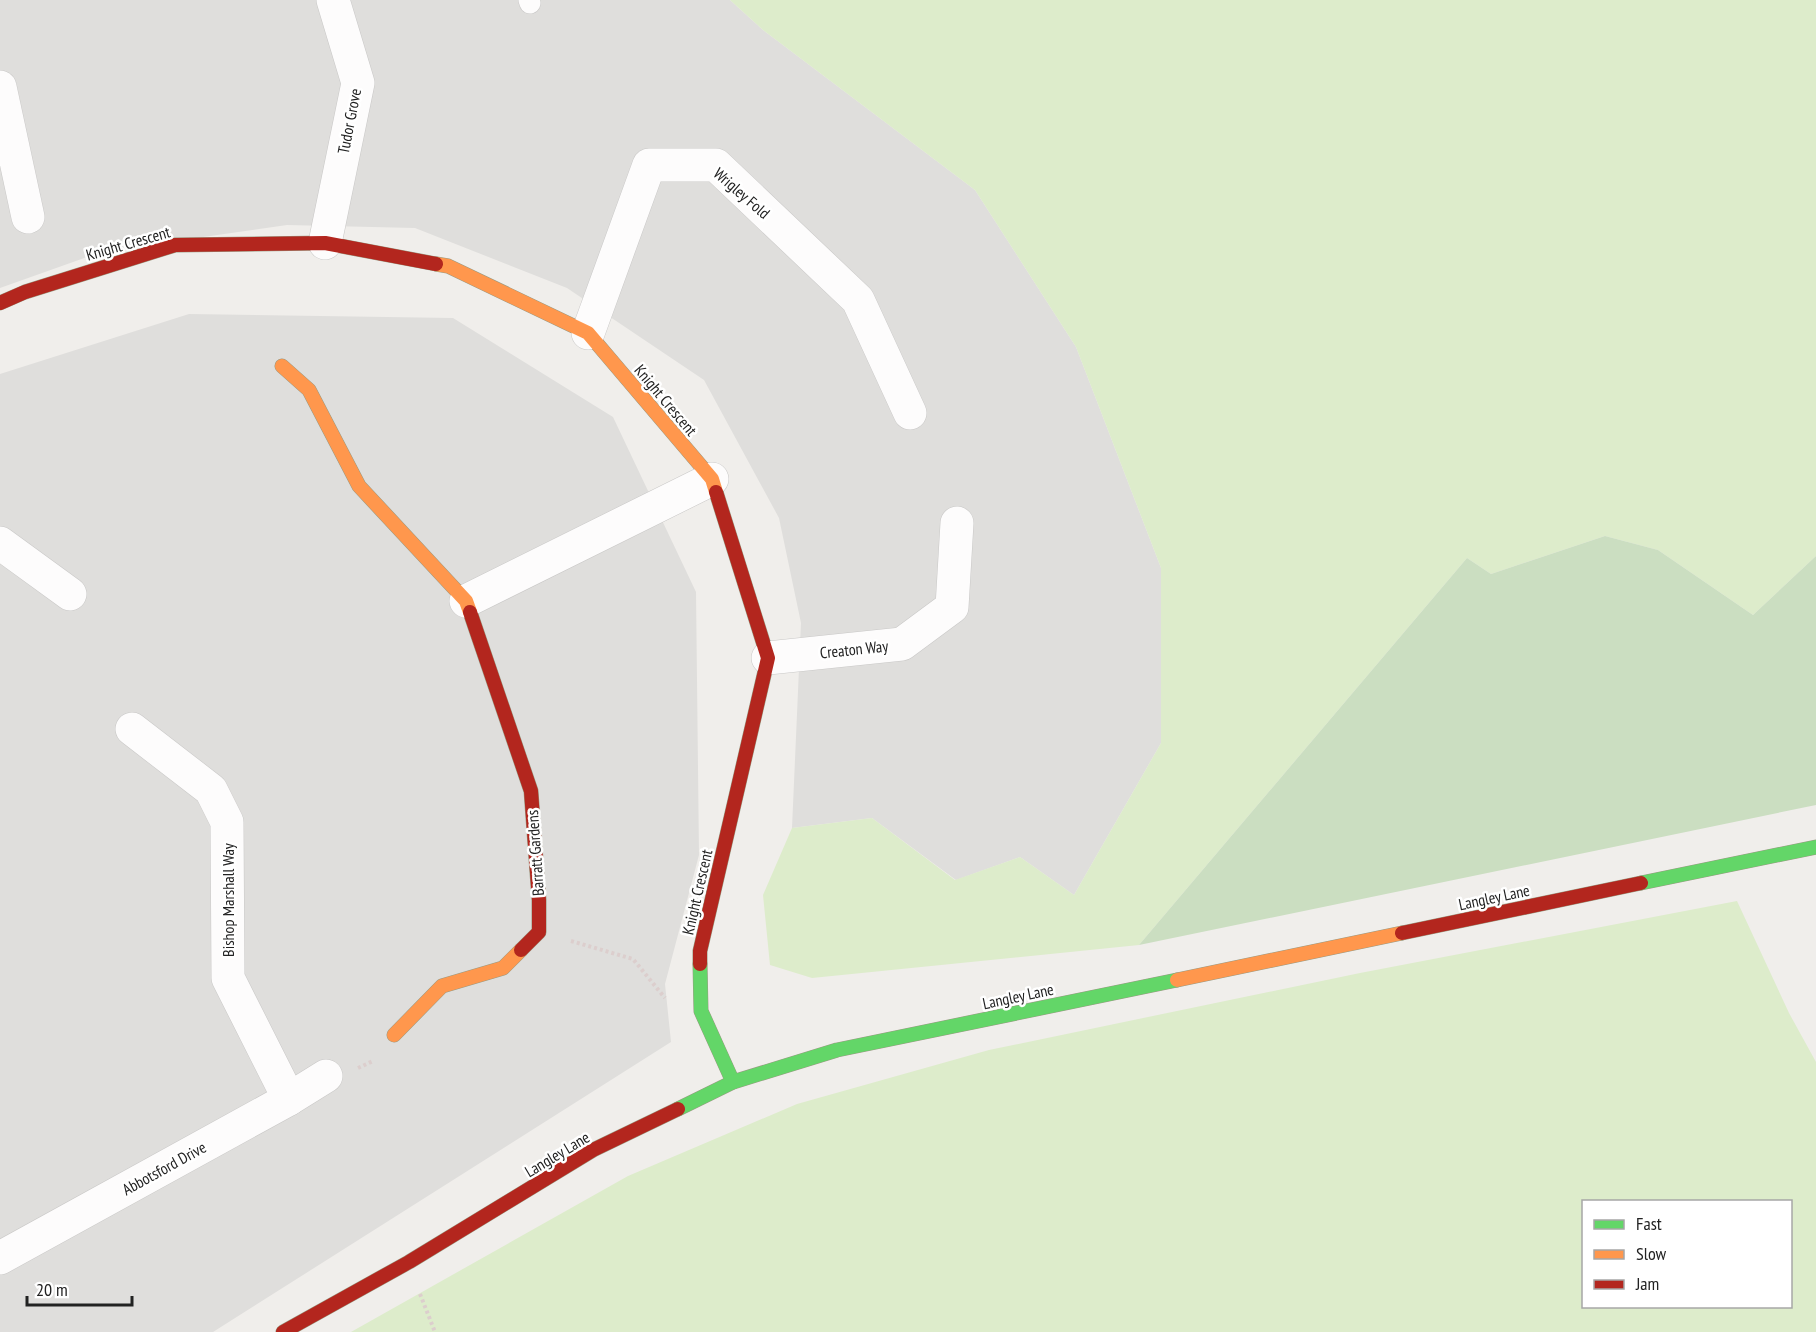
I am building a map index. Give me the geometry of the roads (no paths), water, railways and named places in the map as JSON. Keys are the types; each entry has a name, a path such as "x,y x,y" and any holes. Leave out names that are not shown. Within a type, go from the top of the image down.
{"street":[{"name":"Tudor Grove","path":"325,243 358,83 333,0"},
{"path":"0,87 28,217"},
{"name":"Wrigley Fold","path":"588,333 649,165 716,165 858,300 910,413"},
{"name":"Knight Crescent","path":"0,303 25,292 175,245 325,243 448,266 588,333 712,479 768,658 700,951 701,1011 733,1082"},
{"name":"Barratt Gardens","path":"282,366 309,390 359,486 466,601 531,791 539,900 539,932 504,968 442,986 393,1035"},
{"path":"466,601 712,479"},
{"name":"Creaton Way","path":"768,658 902,644 952,607 957,523"},
{"path":"0,543 70,594"},
{"name":"Bishop Marshall Way","path":"132,729 211,790 227,822 228,978 289,1099"},
{"name":"Langley Lane","path":"284,1332 409,1262 593,1150 733,1082 837,1050 1816,847"},
{"name":"Abbotsford Drive","path":"3,1247 289,1099 326,1076"}]}
